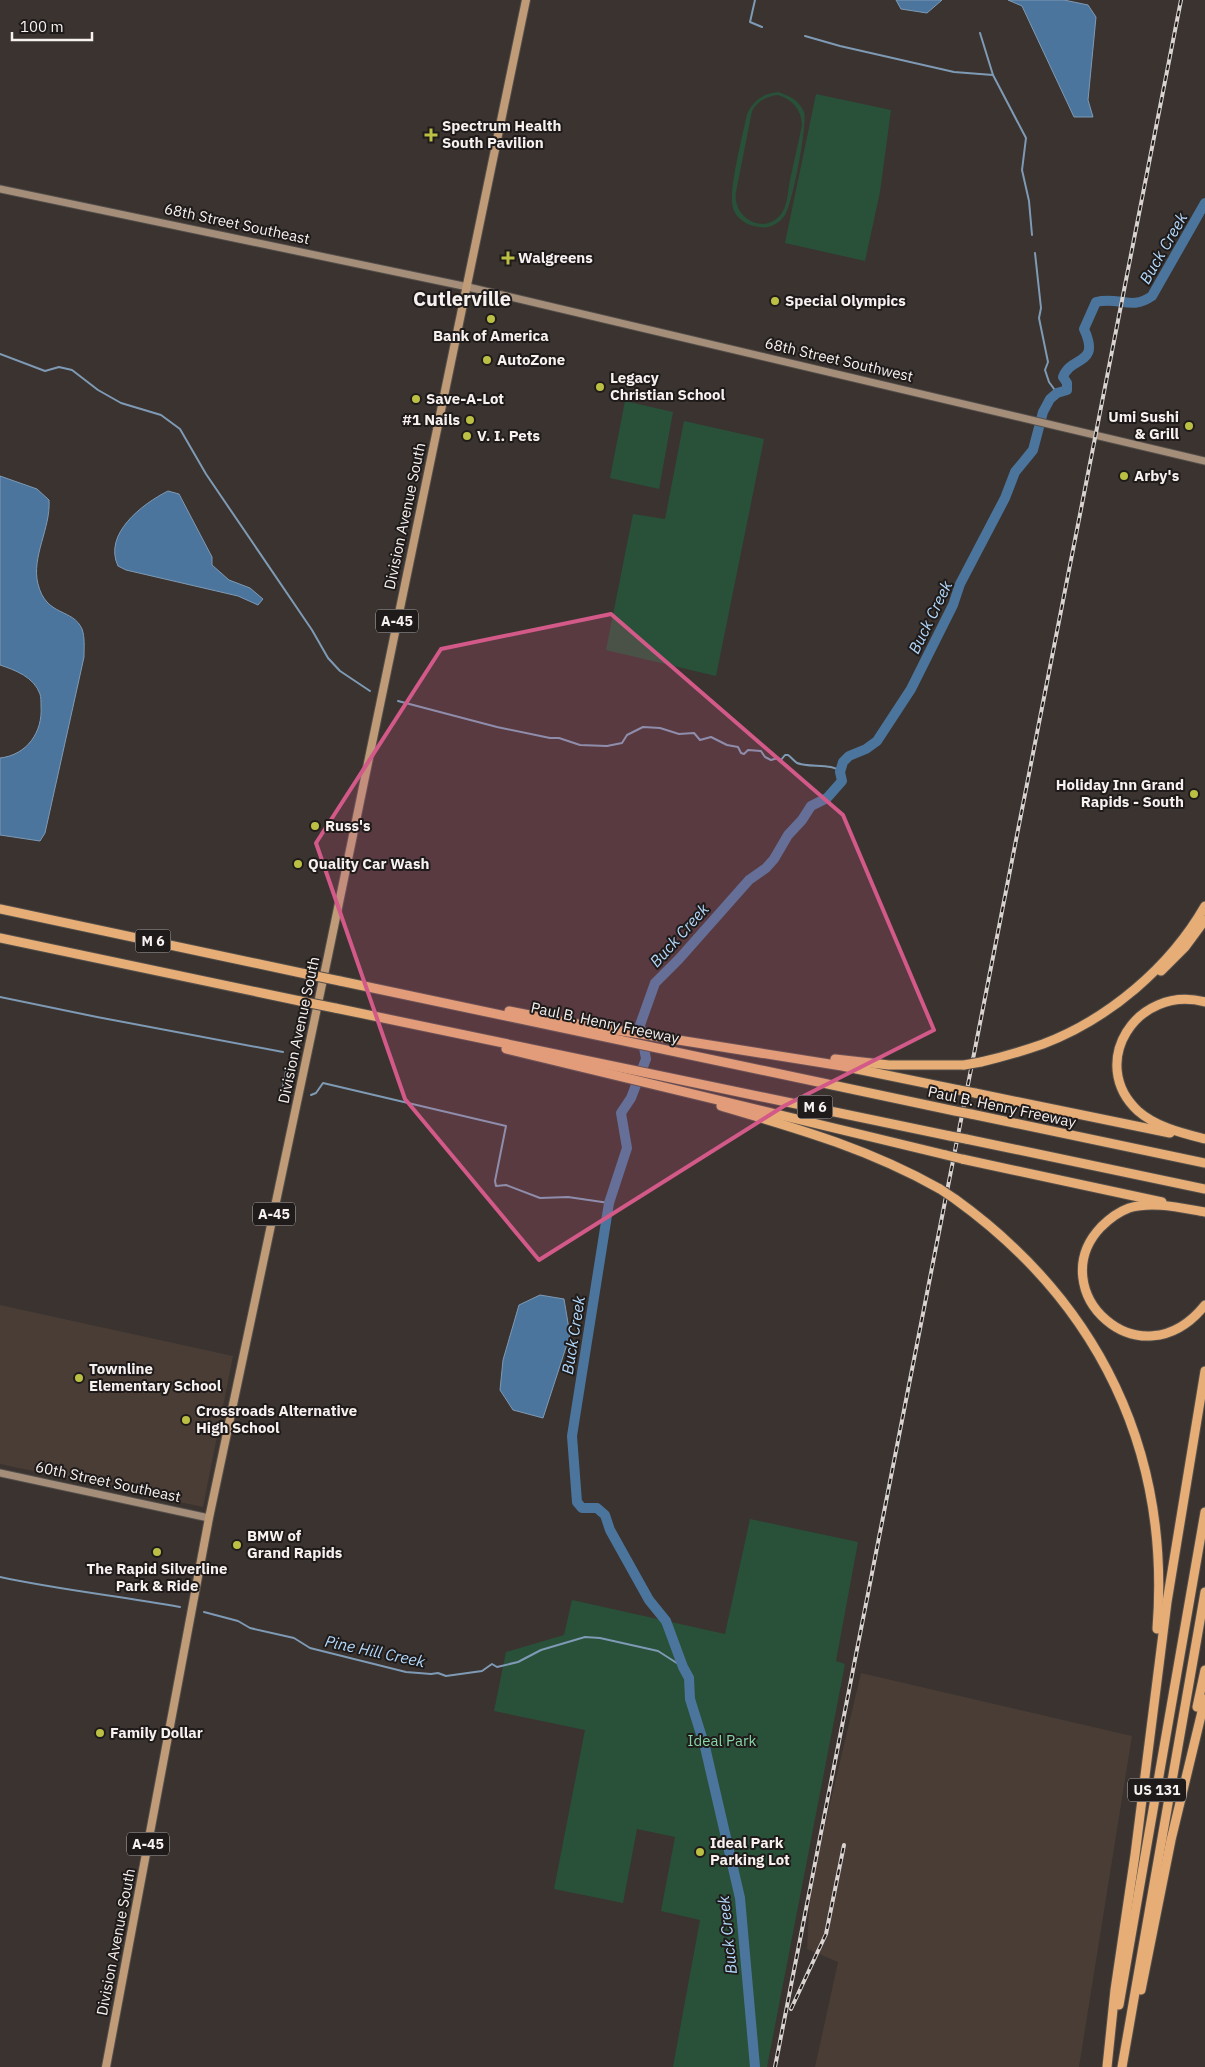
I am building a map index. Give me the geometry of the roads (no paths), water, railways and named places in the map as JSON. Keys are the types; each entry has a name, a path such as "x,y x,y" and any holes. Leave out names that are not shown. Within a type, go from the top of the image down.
{"highway":[{"path":"1096,1018 1143,982 1178,946 1205,906"},
{"name":"M 6","path":"0,909 428,999 443,999 564,1026"},
{"path":"709,1044 889,1065 964,1065 981,1062 1045,1043 1096,1018 1128,999 1157,975 1185,947 1205,920"},
{"name":"M 6","path":"0,938 400,1021 421,1029 558,1057 680,1079 1205,1189"},
{"path":"1205,1002 1189,999 1172,999 1150,1007 1127,1030 1118,1060 1120,1081 1127,1097 1138,1110 1163,1126 1205,1139"},
{"path":"564,1026 688,1040 842,1066 1205,1139"},
{"name":"Paul B. Henry Freeway","path":"564,1026 685,1054 1205,1163"},
{"path":"558,1057 841,1143 900,1167 940,1189 979,1216 1013,1246 1056,1291 1086,1333 1101,1359 1128,1416 1150,1489 1159,1562 1159,1614 1152,1717"},
{"path":"677,1092 962,1159 1205,1212"},
{"path":"1205,1212 1157,1205 1130,1208 1118,1213 1095,1233 1087,1250 1083,1269 1086,1290 1094,1307 1110,1324 1129,1334 1151,1337 1168,1334 1186,1325 1205,1305"},
{"path":"1108,2067 1115,1990 1135,1855 1171,1575 1205,1371"},
{"name":"US 131","path":"1108,2067 1205,1512"},
{"name":"US 131","path":"1122,2067 1205,1592"},
{"path":"1128,2067 1143,1979 1205,1670"},
{"path":"1178,1808 1205,1699"}],"main road":[{"name":"Division Avenue South","path":"106,2067 209,1518 468,287 526,0"},
{"name":"68th Street Southeast","path":"0,189 468,287"},
{"name":"68th Street Southwest","path":"468,287 1205,461"},
{"name":"60th Street Southeast","path":"0,1473 209,1518"}],"water":[{"path":"896,0 942,0 927,13 901,9"},
{"path":"1008,0 1064,0 1088,5 1096,17 1088,100 1093,117 1074,117 1022,6"},
{"path":"0,476 37,489 49,500 49,511 37,563 38,584 47,602 78,622 84,635 84,657 45,833 40,841 0,835 0,758 18,752 31,741 39,725 41,698 37,688 29,679 18,672 0,665"},
{"path":"168,491 179,494 212,557 212,565 229,580 250,588 263,599 258,605 238,596 126,570 118,566 115,554 120,532 137,512"},
{"path":"540,1295 564,1299 570,1335 543,1418 513,1410 500,1390 503,1360 519,1305"}],"waterway":[{"path":"755,0 750,22 762,27"},
{"path":"980,33 993,75 1026,138 1022,170 1029,201 1032,235"},
{"path":"805,36 840,46 954,72 993,75"},
{"name":"Buck Creek","path":"755,2067 740,1898 705,1747 690,1699 689,1678 666,1621 649,1600 610,1530 605,1515 597,1508 582,1508 577,1502 572,1436 609,1203 627,1148 621,1113 631,1098 646,1059 640,1025 655,983 679,959 749,880 766,868 774,859 788,835 802,820 811,806 827,798 842,781 840,772 843,762 849,756 866,749 877,741 911,689 953,605 960,584 1005,498 1015,472 1033,450 1043,412 1050,399 1057,393 1067,390 1067,383 1063,377 1072,365 1087,355 1089,349 1084,329 1096,302 1131,303 1145,300 1152,296 1205,203"},
{"path":"1035,253 1041,308 1039,318 1048,362 1045,370 1049,382 1057,393"},
{"path":"0,354 45,371 59,367 72,370 98,390 121,403 161,415 180,429 206,474 312,630 328,658 340,671 370,691"},
{"path":"398,701 497,727 550,738 559,738 580,745 607,746 622,743 627,735 643,727 660,728 679,734 694,733 700,740 711,737 727,745 738,747 741,753 744,754 748,750 761,751 765,757 771,760 778,758 781,760 785,755 788,755 797,763 837,769 840,772"},
{"path":"0,997 283,1052"},
{"path":"286,1071 283,1087 286,1092"},
{"path":"311,1095 316,1093 323,1083 506,1126 495,1181 496,1186 506,1185 540,1198 568,1197 609,1203"},
{"name":"Pine Hill Creek","path":"0,1577 180,1607"},
{"name":"Pine Hill Creek","path":"204,1612 238,1621 250,1628 294,1638 310,1648 406,1672 438,1673 446,1676 482,1671 492,1664 497,1667 518,1662 541,1650 585,1637 600,1638 658,1651 683,1667"}],"railway":[{"path":"775,2067 1181,0"},
{"path":"791,2009 826,1934 844,1845"}],"place":[{"name":"Spectrum Health South Pavilion","path":"431,135"},
{"name":"Walgreens","path":"508,258"},
{"name":"Special Olympics","path":"775,301"},
{"name":"Bank of America","path":"491,319"},
{"name":"AutoZone","path":"487,360"},
{"name":"Legacy Christian School","path":"600,387"},
{"name":"Save-A-Lot","path":"416,399"},
{"name":"#1 Nails","path":"470,420"},
{"name":"Umi Sushi & Grill","path":"1189,426"},
{"name":"V. I. Pets","path":"467,436"},
{"name":"Arby's","path":"1124,476"},
{"name":"Holiday Inn Grand Rapids - South","path":"1194,794"},
{"name":"Russ's","path":"315,826"},
{"name":"Quality Car Wash","path":"298,864"},
{"name":"Townline Elementary School","path":"79,1378"},
{"name":"Crossroads Alternative High School","path":"186,1420"},
{"name":"BMW of Grand Rapids","path":"237,1545"},
{"name":"The Rapid Silverline Park & Ride","path":"157,1552"},
{"name":"Family Dollar","path":"100,1733"},
{"name":"Ideal Park Parking Lot","path":"700,1852"}],"district":[{"name":"Cutlerville","path":"462,299"}],"park label":[{"name":"Ideal Park","path":"722,1741"}]}
